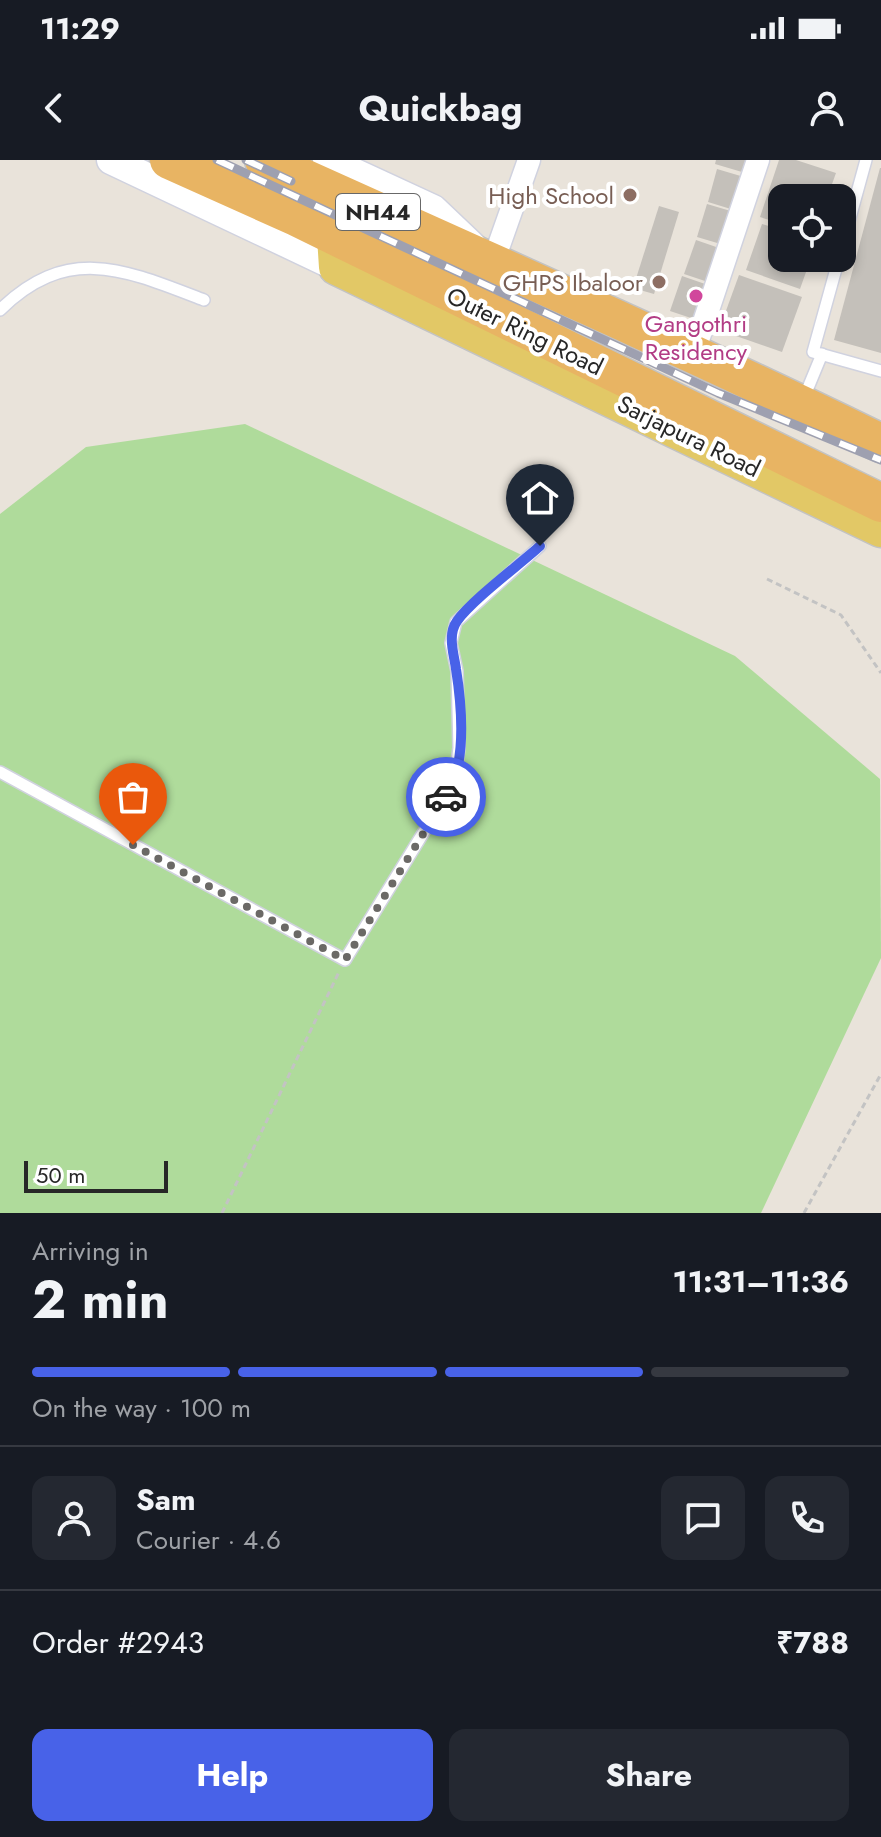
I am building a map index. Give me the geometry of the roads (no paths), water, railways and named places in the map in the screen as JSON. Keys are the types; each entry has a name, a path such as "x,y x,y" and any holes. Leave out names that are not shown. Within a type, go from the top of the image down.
{"highway":[{"name":"Outer Ring Road","path":"169,160 336,252 707,420 881,503"},
{"name":"Outer Ring Road","path":"264,160 492,265 694,352 881,443"}],"main road":[{"name":"Sarjapura Road","path":"336,252 881,529"}],"street":[{"name":"Sarjapura Road","path":"111,160 238,218 336,252"},
{"path":"327,160 433,209 492,265 529,160"},
{"path":"694,352 758,160"}],"lane":[{"path":"856,196 866,160"},
{"path":"0,310 25,286 76,268 130,272 204,300"},
{"path":"835,272 813,352 881,371"},
{"path":"801,404 822,354"},
{"path":"0,772 345,960 454,783 459,748 457,671 451,643 456,622 540,546"}],"railway":[{"path":"217,160 718,393 881,460"},
{"path":"246,160 291,181"}],"place":[{"name":"High School","path":"630,195"},
{"name":"GHPS Ibaloor","path":"659,282"},
{"name":"Gangothri Residency","path":"696,296"}]}
